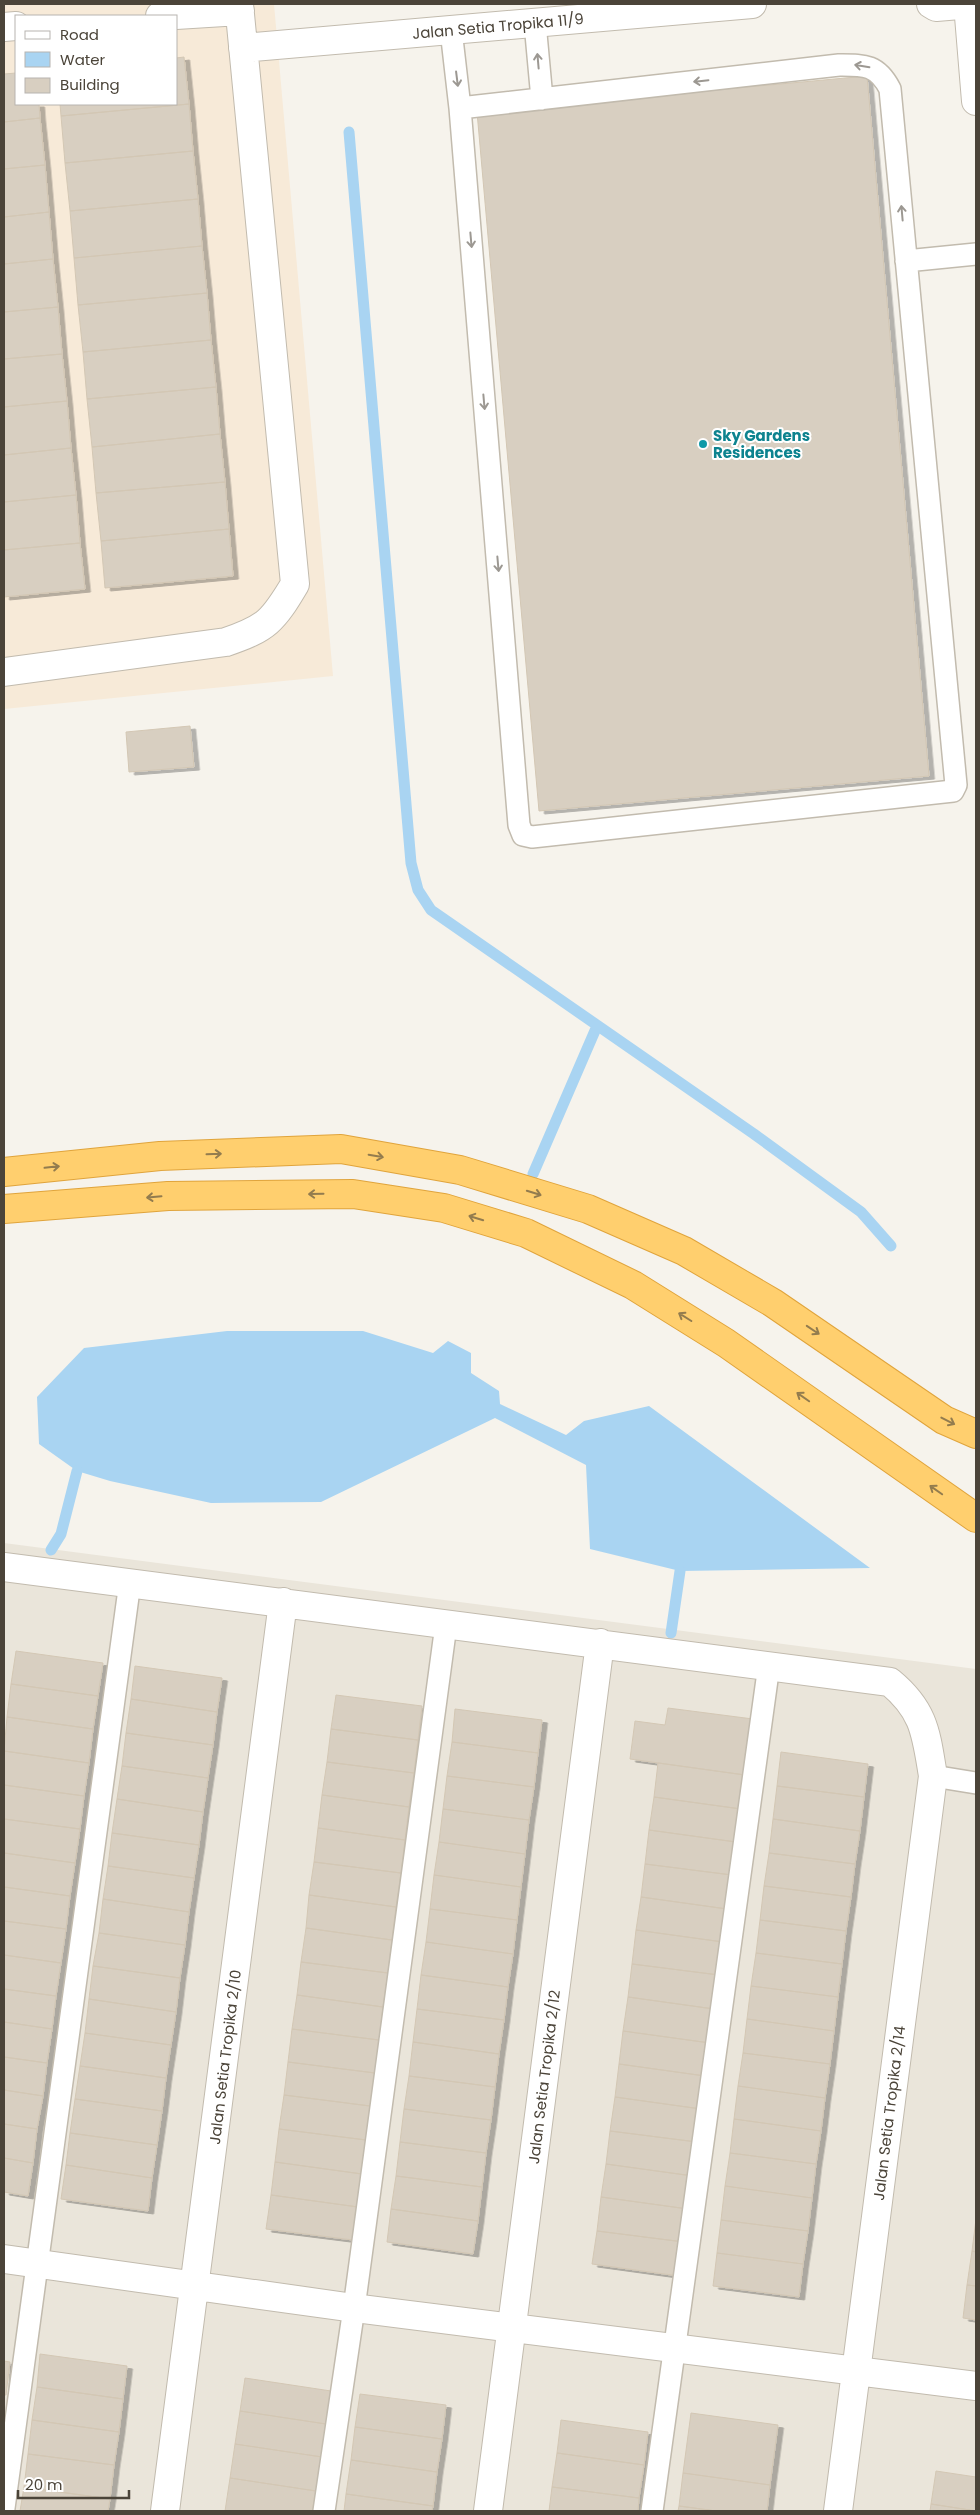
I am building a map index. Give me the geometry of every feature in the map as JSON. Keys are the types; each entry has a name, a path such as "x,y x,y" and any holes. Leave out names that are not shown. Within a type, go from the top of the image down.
{"highway":[{"path":"4,1172 160,1156 341,1150 460,1170 588,1209 684,1251 773,1303 944,1420 976,1434"},
{"path":"4,1209 168,1196 353,1194 444,1208 526,1233 633,1285 726,1343 976,1518"}],"street":[{"name":"Jalan Setia Tropika 11/9","path":"244,48 752,4"},
{"path":"930,4 936,7 972,4"},
{"path":"968,4 976,101"},
{"path":"4,672 226,642 255,632 274,616 295,584 239,7 169,15"},
{"path":"4,1567 769,1665"},
{"name":"Jalan Setia Tropika 2/10","path":"165,2511 196,2286 283,1602"},
{"name":"Jalan Setia Tropika 2/12","path":"488,2511 600,1644"},
{"name":"Jalan Setia Tropika 2/14","path":"769,1665 890,1682 907,1697 920,1716 933,1776 838,2511"},
{"path":"4,2259 354,2308 976,2386"}],"lane":[{"path":"535,23 542,99"},
{"path":"451,30 460,108 519,825 523,835 532,837 552,835 953,791 956,785 890,89 884,78 875,69 860,65 839,65 460,108"},
{"path":"906,261 976,254"},
{"path":"4,2508 130,1582"},
{"path":"324,2511 354,2308 446,1625"},
{"path":"652,2511 769,1665"},
{"path":"933,1776 976,1784"}],"shaded area":[{"path":"4,4 274,4 333,676 4,709"},
{"path":"4,1543 976,1669 976,2511 4,2511"}],"water":[{"path":"227,1331 363,1331 433,1353 448,1341 471,1353 471,1373 499,1391 500,1404 566,1435 584,1421 649,1406 870,1568 680,1571 590,1549 586,1465 495,1418 321,1502 211,1503 110,1481 77,1471 39,1444 37,1397 84,1348"}],"building":[{"path":"184,57 189,104 61,116 60,105 178,105 178,58"},
{"path":"15,73 15,105 39,105 40,118 4,122 4,74"},
{"name":"Sky Gardens Residences","path":"867,76 929,776 539,811 477,112"},
{"path":"189,104 193,151 65,163 61,116"},
{"path":"40,118 45,165 4,169 4,122"},
{"path":"193,151 198,199 70,211 65,163"},
{"path":"45,165 49,212 4,217 4,169"},
{"path":"198,199 202,246 74,258 70,211"},
{"path":"49,212 53,259 4,264 4,217"},
{"path":"202,246 207,293 78,305 74,258"},
{"path":"53,259 58,307 4,312 4,264"},
{"path":"207,293 211,340 83,352 78,305"},
{"path":"58,307 62,354 4,359 4,312"},
{"path":"211,340 216,387 87,399 83,352"},
{"path":"62,354 67,401 4,407 4,359"},
{"path":"216,387 220,434 92,447 87,399"},
{"path":"67,401 71,448 4,455 4,407"},
{"path":"220,434 225,482 96,493 92,447"},
{"path":"71,448 76,495 4,502 4,455"},
{"path":"225,482 229,529 101,541 96,493"},
{"path":"76,495 80,543 4,550 4,502"},
{"path":"229,529 233,576 105,588 101,541"},
{"path":"80,543 85,589 4,597 4,550"},
{"path":"190,726 194,767 129,772 126,732"},
{"path":"16,1651 103,1663 98,1696 11,1684"},
{"path":"135,1666 222,1678 217,1712 131,1699"},
{"path":"11,1684 98,1696 93,1729 7,1717"},
{"path":"336,1695 422,1706 418,1740 331,1729"},
{"path":"131,1699 217,1712 213,1745 126,1733"},
{"path":"668,1708 753,1719 745,1775 630,1759 635,1721 665,1725"},
{"path":"455,1709 542,1720 538,1753 452,1742"},
{"path":"7,1717 93,1729 89,1763 4,1751"},
{"path":"331,1729 418,1740 414,1773 327,1762"},
{"path":"126,1733 213,1745 208,1778 122,1766"},
{"path":"452,1742 538,1753 534,1787 447,1776"},
{"path":"4,1751 89,1763 84,1796 4,1785"},
{"path":"781,1752 868,1764 864,1797 777,1786"},
{"path":"327,1762 414,1773 409,1807 322,1795"},
{"path":"658,1763 745,1775 741,1809 654,1797"},
{"path":"122,1766 208,1778 203,1812 117,1799"},
{"path":"447,1776 534,1787 529,1820 443,1809"},
{"path":"4,1785 84,1796 80,1829 4,1819"},
{"path":"777,1786 864,1797 860,1831 773,1819"},
{"path":"322,1795 409,1807 405,1840 318,1828"},
{"path":"654,1797 741,1809 736,1842 649,1830"},
{"path":"117,1799 203,1812 199,1845 112,1833"},
{"path":"443,1809 529,1820 525,1854 439,1842"},
{"path":"4,1819 80,1829 75,1863 4,1853"},
{"path":"773,1819 860,1831 855,1864 769,1853"},
{"path":"318,1828 405,1840 401,1873 314,1862"},
{"path":"649,1830 736,1842 732,1875 645,1864"},
{"path":"112,1833 199,1845 194,1878 108,1866"},
{"path":"439,1842 525,1854 521,1887 434,1875"},
{"path":"4,1853 75,1863 70,1896 4,1887"},
{"path":"769,1853 855,1864 851,1897 764,1886"},
{"path":"314,1862 401,1873 396,1907 309,1895"},
{"path":"645,1864 732,1875 727,1909 641,1897"},
{"path":"108,1866 194,1878 189,1912 103,1899"},
{"path":"434,1875 521,1887 517,1920 430,1909"},
{"path":"764,1886 851,1897 846,1931 760,1920"},
{"path":"4,1887 70,1896 66,1929 4,1921"},
{"path":"309,1895 396,1907 392,1940 306,1928"},
{"path":"641,1897 727,1909 723,1942 636,1930"},
{"path":"103,1899 189,1912 185,1945 99,1933"},
{"path":"430,1909 517,1920 513,1954 426,1942"},
{"path":"760,1920 846,1931 842,1964 756,1953"},
{"path":"4,1921 66,1929 61,1963 4,1955"},
{"path":"306,1928 392,1940 388,1973 301,1962"},
{"path":"636,1930 723,1942 719,1975 632,1964"},
{"path":"99,1933 185,1945 180,1978 93,1966"},
{"path":"426,1942 513,1954 508,1987 421,1975"},
{"path":"756,1953 842,1964 838,1997 751,1986"},
{"path":"4,1955 61,1963 56,1996 4,1989"},
{"path":"301,1962 388,1973 383,2007 297,1995"},
{"path":"632,1964 719,1975 714,2009 628,1997"},
{"path":"93,1966 180,1978 176,2012 89,1999"},
{"path":"421,1975 508,1987 504,2020 417,2009"},
{"path":"751,1986 838,1997 834,2031 747,2019"},
{"path":"4,1989 56,1996 52,2029 4,2022"},
{"path":"297,1995 383,2007 379,2040 292,2029"},
{"path":"628,1997 714,2009 710,2043 623,2031"},
{"path":"89,1999 176,2012 171,2045 85,2033"},
{"path":"417,2009 504,2020 499,2054 413,2042"},
{"path":"747,2019 834,2031 830,2064 743,2053"},
{"path":"4,2022 52,2029 47,2063 4,2057"},
{"path":"292,2029 379,2040 375,2073 288,2062"},
{"path":"623,2031 710,2043 705,2076 619,2064"},
{"path":"85,2033 171,2045 166,2078 80,2066"},
{"path":"413,2042 499,2054 495,2087 409,2076"},
{"path":"743,2053 830,2064 825,2098 738,2086"},
{"path":"4,2057 47,2063 43,2096 4,2090"},
{"path":"288,2062 375,2073 370,2106 284,2095"},
{"path":"619,2064 705,2076 701,2109 615,2097"},
{"path":"80,2066 166,2078 162,2111 75,2099"},
{"path":"409,2076 495,2087 491,2120 404,2109"},
{"path":"738,2086 825,2098 821,2131 734,2119"},
{"path":"4,2090 43,2096 37,2129 4,2124"},
{"path":"284,2095 370,2106 366,2140 279,2129"},
{"path":"615,2097 701,2109 697,2142 610,2131"},
{"path":"75,2099 162,2111 157,2145 70,2133"},
{"path":"404,2109 491,2120 486,2153 400,2142"},
{"path":"734,2119 821,2131 816,2164 730,2153"},
{"path":"4,2124 37,2129 33,2163 4,2158"},
{"path":"279,2129 366,2140 362,2174 275,2162"},
{"path":"610,2131 697,2142 693,2176 606,2164"},
{"path":"70,2133 157,2145 152,2178 66,2165"},
{"path":"400,2142 486,2153 482,2187 396,2176"},
{"path":"730,2153 816,2164 812,2198 725,2186"},
{"path":"4,2158 33,2163 28,2196 4,2192"},
{"path":"275,2162 362,2174 358,2207 271,2195"},
{"path":"606,2164 693,2176 688,2209 601,2197"},
{"path":"66,2165 152,2178 148,2211 61,2199"},
{"path":"396,2176 482,2187 478,2221 391,2209"},
{"path":"725,2186 812,2198 808,2231 721,2220"},
{"path":"271,2195 358,2207 353,2240 266,2229"},
{"path":"601,2197 688,2209 684,2242 597,2231"},
{"path":"391,2209 478,2221 473,2254 387,2242"},
{"path":"976,2219 976,2252 972,2251"},
{"path":"721,2220 808,2231 803,2264 717,2253"},
{"path":"597,2231 684,2242 679,2276 592,2264"},
{"path":"972,2251 976,2252 976,2286 967,2285"},
{"path":"717,2253 803,2264 799,2297 713,2286"},
{"path":"967,2285 976,2286 976,2320 963,2318"},
{"path":"40,2354 127,2366 123,2399 37,2387"},
{"path":"4,2361 10,2362 6,2395 4,2395"},
{"path":"245,2378 331,2391 326,2424 240,2411"},
{"path":"37,2387 123,2399 119,2432 32,2420"},
{"path":"360,2394 446,2405 442,2439 355,2427"},
{"path":"240,2411 326,2424 322,2457 235,2444"},
{"path":"691,2413 778,2425 770,2485 683,2473"},
{"path":"32,2420 119,2432 114,2465 28,2454"},
{"path":"561,2420 648,2432 644,2465 557,2453"},
{"path":"355,2427 442,2439 437,2472 351,2460"},
{"path":"235,2444 322,2457 316,2491 230,2478"},
{"path":"557,2453 644,2465 639,2498 552,2487"},
{"path":"28,2454 114,2465 110,2499 24,2487"},
{"path":"351,2460 437,2472 433,2506 346,2494"},
{"path":"936,2471 976,2477 976,2511 931,2504"},
{"path":"683,2473 770,2485 767,2511 716,2511 679,2506"},
{"path":"230,2478 316,2491 313,2511 225,2511"},
{"path":"24,2487 110,2499 108,2511 20,2511"},
{"path":"552,2487 639,2498 638,2511 549,2511"},
{"path":"346,2494 433,2506 432,2511 344,2511"},
{"path":"931,2504 976,2511 930,2511"},
{"path":"679,2506 716,2511 678,2511"}],"waterway":[{"path":"349,132 411,863 418,890 431,910 754,1134 861,1212 891,1246"},
{"path":"533,1174 597,1026"},
{"path":"51,1550 61,1534 77,1471"},
{"path":"671,1633 680,1571"}],"place":[{"name":"Sky Gardens Residences","path":"703,444"}]}
